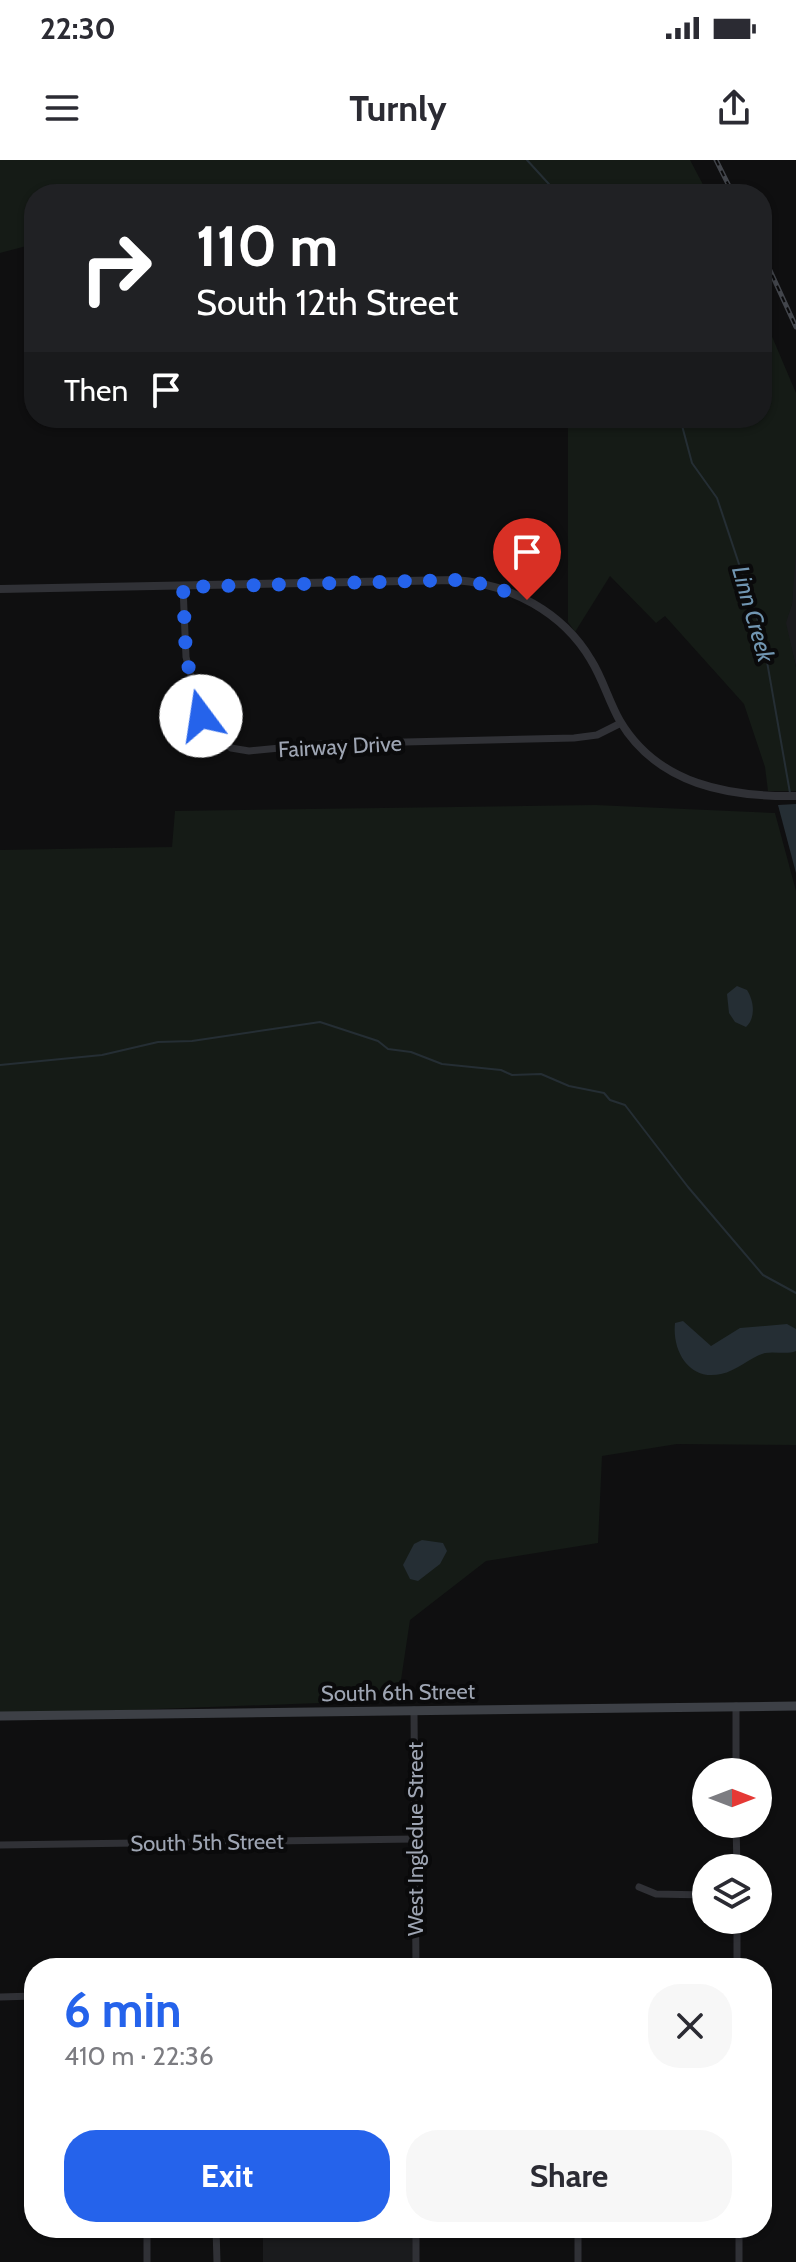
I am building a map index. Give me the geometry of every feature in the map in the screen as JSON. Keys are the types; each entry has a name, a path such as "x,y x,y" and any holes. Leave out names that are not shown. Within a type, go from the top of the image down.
{"main road":[{"name":"South 6th Street","path":"0,1716 796,1706"}],"street":[{"path":"0,589 455,580 490,585 536,605 568,629 593,662 621,723 652,756 680,776 714,790 766,797 796,796"},
{"name":"Fairway Drive","path":"183,587 186,657 201,716 215,736 231,748 249,751 321,744 574,738 597,735 621,723"},
{"path":"736,1706 736,1758"},
{"name":"West Ingledue Street","path":"414,1710 416,1958"},
{"name":"South 5th Street","path":"0,1845 415,1839"},
{"path":"639,1887 656,1894 692,1895"},
{"path":"737,1934 737,1958"},
{"path":"0,1997 24,1996"},
{"path":"147,2238 147,2262"},
{"path":"216,2238 217,2262"},
{"path":"416,2238 416,2262"},
{"path":"578,2238 578,2262"},
{"path":"739,2238 739,2262"}],"shaded area":[{"path":"0,160 690,160 703,184 24,184 24,247 0,253"},
{"path":"772,337 796,393 796,552 792,604 786,623 796,667 796,791 768,791 765,767 744,704 665,616 656,623 610,576 575,632 568,622 568,428 772,428"},
{"path":"793,552 796,552 796,667 785,623 792,604"},
{"path":"796,804 796,873 778,805"},
{"path":"595,805 775,813 796,891 796,1445 677,1444 602,1456 598,1543 486,1561 410,1620 398,1700 0,1715 0,850 172,847 175,811"},
{"path":"737,986 747,990 751,999 753,1014 746,1027 735,1022 729,1013 727,994"},
{"path":"683,1321 711,1346 740,1328 787,1324 796,1329 796,1351 765,1353 721,1374 700,1373 685,1362 676,1344 675,1323"},
{"path":"422,1540 443,1543 447,1551 440,1564 418,1581 410,1579 403,1565 414,1544"},
{"path":"263,2238 416,2238 416,2262 263,2262"}],"waterway":[{"name":"Linn Creek","path":"527,160 549,184"},
{"name":"Linn Creek","path":"683,428 692,463 717,498 762,633 790,793"},
{"path":"0,1065 102,1055 158,1042 192,1041 320,1022 378,1041 388,1049 411,1052 442,1064 501,1070 512,1075 541,1074 569,1086 604,1093 610,1100 625,1105 688,1187 763,1275 796,1293"}],"railway":[{"path":"716,160 728,184"},
{"path":"772,275 796,327"}],"route":[{"path":"201,716 186,657 183,587 455,580 490,585 527,600"}]}
